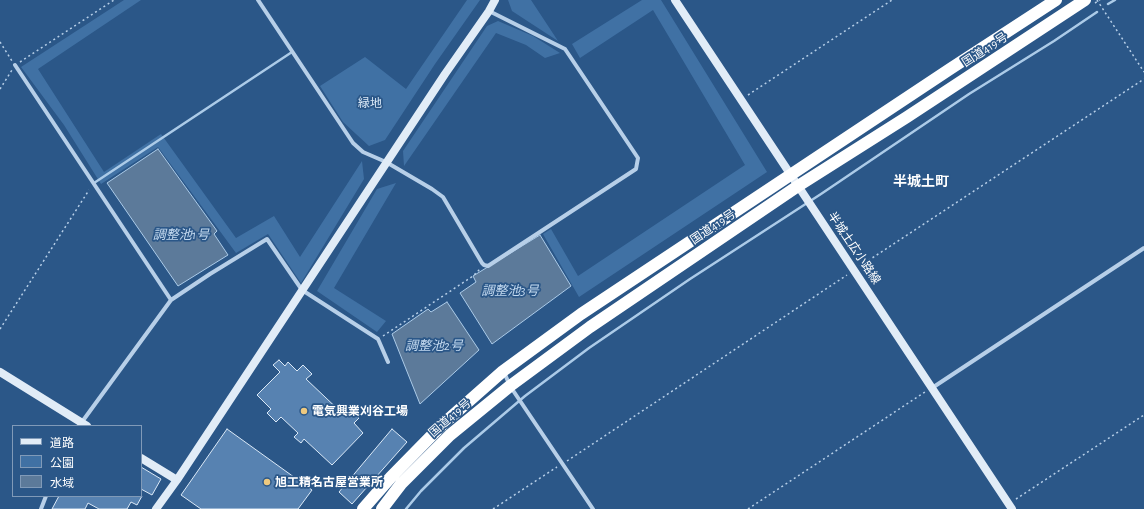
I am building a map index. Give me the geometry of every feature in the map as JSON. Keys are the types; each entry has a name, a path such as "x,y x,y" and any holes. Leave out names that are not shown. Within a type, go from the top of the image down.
{"highway":[{"name":"国道419号","path":"363,509 391,477 443,424 503,371 581,314 1056,0"},
{"name":"国道419号","path":"382,509 401,484 450,435 510,386 590,327 798,186 907,117 1085,0"}],"street":[{"path":"258,0 353,143 363,152 386,162 443,197 484,265 488,266 636,169 638,158 565,50 489,11"},
{"path":"156,509 177,480 386,162 495,0"},
{"name":"半城土広小路線","path":"675,0 1011,506"},
{"path":"15,65 171,300"},
{"path":"0,372 83,425 171,300 267,239 302,290 378,339 388,362"},
{"path":"932,388 1144,248"},
{"path":"503,371 510,386 593,509"},
{"path":"142,459 177,480"},
{"path":"41,509 46,497"}],"path":[{"path":"0,89 15,65 114,0"},
{"path":"742,99 892,0"},
{"path":"1098,0 1144,72"},
{"path":"0,42 15,65"},
{"path":"0,329 94,183"},
{"path":"378,339 473,276 484,265"},
{"path":"748,509 932,388"},
{"path":"1011,506 1144,415"},
{"path":"493,509 563,463"}],"green space":[{"path":"124,0 141,0 38,69 104,172 161,134 236,238 274,216 300,257 362,161 364,179 301,283 268,234 236,253 158,147 101,184 64,125 21,67"},
{"name":"緑地","path":"467,0 480,0 435,64 385,140 369,146 343,122 320,86 365,57 406,89"},
{"path":"508,0 531,0 558,41 512,11"},
{"path":"642,0 661,0 767,172 579,297 543,234 551,229 578,276 745,165 653,10 580,58 572,44"},
{"path":"498,21 533,36 560,53 545,58 526,45 496,33 404,166 403,151 487,26"},
{"path":"396,183 334,288 386,321 377,332 317,291 377,189"}],"water":[{"name":"調整池1号","path":"158,149 217,231 214,234 228,255 178,286 107,183"},
{"name":"調整池3号","path":"540,235 571,286 492,344 460,293 476,282 473,276"},
{"name":"調整池2号","path":"447,302 479,350 420,404 392,334 428,309 431,312"}],"building":[{"name":"電気興業刈谷工場","path":"279,360 285,366 288,362 297,371 303,365 312,374 306,379 344,415 350,409 359,418 354,423 363,433 332,465 304,439 301,443 294,437 298,433 281,417 276,422 267,413 271,409 257,395 280,372 273,365"},
{"path":"227,429 312,490 298,509 201,509 181,495"},
{"path":"392,429 407,442 352,504 339,492"},
{"path":"142,468 161,479 152,495 142,490"},
{"path":"58,497 141,497 137,505 131,502 127,509 99,509 88,503 85,509 52,509"}],"waterway":[{"path":"1108,4 1115,0"},
{"path":"406,509 421,491 464,448 525,396 589,348 690,279 821,194 969,94 1054,41 1097,12"},
{"path":"94,183 292,52"}],"place":[{"name":"電気興業刈谷工場","path":"304,411"},
{"name":"旭工精名古屋営業所","path":"267,482"}],"district":[{"name":"半城土町","path":"921,182"}]}
